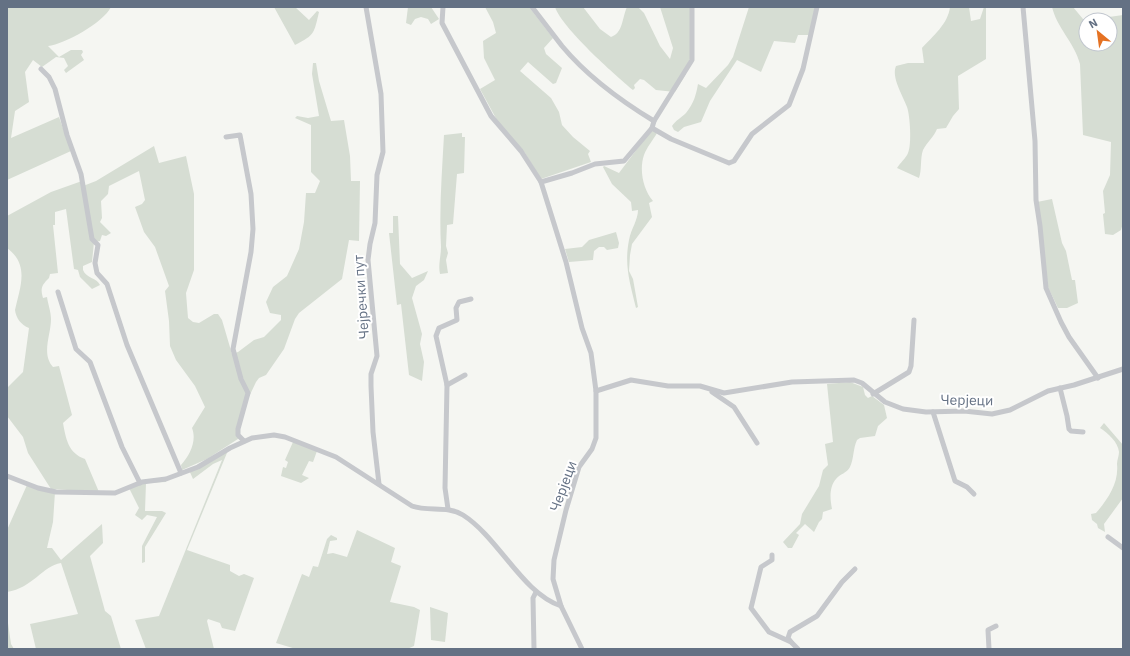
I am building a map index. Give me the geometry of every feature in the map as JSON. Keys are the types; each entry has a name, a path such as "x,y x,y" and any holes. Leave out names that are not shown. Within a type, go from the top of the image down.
{"street":[{"name":"Чејречки пут","path":"366,7 381,94 383,152 377,175 376,223 370,244 368,260 377,356 371,374 370,386 373,432 379,484"},
{"path":"443,7 442,23 491,116 521,151 541,182 566,262 582,328 590,347 596,391"},
{"path":"532,7 563,47 601,83 632,107 654,121"},
{"path":"541,182 572,173 595,164 624,161 652,128 654,121 692,60 692,7"},
{"path":"652,128 671,139 723,161 729,163 734,160 752,134 789,105 803,70 817,7"},
{"path":"1023,7 1034,141 1036,200 1046,288 1069,337 1098,378"},
{"path":"41,69 49,78 55,89 68,135 82,176 92,239 98,245 95,263 97,273 108,284 127,345 182,473"},
{"path":"226,137 240,136 252,209 250,252 233,348 240,375 248,393 238,429 238,435 244,441"},
{"path":"58,292 76,350 90,362 122,447 140,483"},
{"path":"448,509 445,488 447,385 437,344 436,332 439,328 452,324 457,320 456,308 459,302 471,299"},
{"path":"873,394 909,372 911,366 914,320"},
{"name":"Черјеци","path":"561,606 553,580 554,560 566,510 580,467 594,445 597,426 596,391 631,380 668,386 706,387 729,393 792,382 850,380 862,383 873,394 887,404 898,408 933,412 1001,413 1048,391 1098,378 1123,369"},
{"path":"447,385 465,375"},
{"path":"706,387 734,407 757,443"},
{"path":"1060,388 1069,429 1071,431 1083,432"},
{"path":"933,412 955,481 967,487 974,494"},
{"path":"7,476 38,488 56,492 115,493 140,483 166,479 198,467 244,441 266,435 285,437 336,458 416,507 448,509 464,516 484,532 536,592 551,603 561,606 582,649"},
{"path":"1108,537 1123,548"},
{"path":"772,555 772,560 761,567 751,608 769,632 791,642"},
{"path":"798,649 788,638 790,632 817,616 842,582 855,570"},
{"path":"534,649 533,598 536,592"},
{"path":"989,649 988,630 996,626"}],"shaded area":[{"path":"7,7 111,7 100,20 83,32 64,41 48,46 59,57 71,50 82,50 83,52 81,55 84,60 66,73 64,70 68,66 64,58 56,57 42,67 33,60 25,72 29,102 15,111 11,138 59,117 71,151 7,180"},
{"path":"274,7 295,7 309,20 317,11 319,12 313,33 295,45"},
{"path":"408,7 431,7 439,19 431,24 428,19 421,17 415,19 411,25 406,23"},
{"path":"485,7 529,7 553,38 544,48 546,54 562,68 556,83 553,84 528,62 520,71 551,98 559,112 562,125 573,137 590,151 588,154 591,162 541,179 525,153 498,122 480,89 495,80 484,58 483,41 496,33 493,22"},
{"path":"555,7 583,7 600,29 611,37 620,29 627,7 638,7 644,13 660,46 670,59 673,48 660,7 690,7 690,59 683,72 686,74 675,92 656,90 644,80 640,79 634,85 635,88 633,90 567,27"},
{"path":"749,7 815,7 809,35 798,35 795,43 774,41 761,72 737,60 710,101 701,122 684,127 678,132 674,130 672,126 686,113 693,102 698,84 706,88 728,65 733,57"},
{"path":"950,7 969,7 971,21 980,19 984,7 986,7 986,59 958,76 959,109 946,128 937,129 923,150 919,178 897,168 908,153 910,144 910,123 907,107 896,81 895,70 896,66 908,63 924,63 922,48 943,24 949,13"},
{"path":"1052,7 1073,7 1078,13 1078,52 1118,52 1118,16 1123,15 1123,223 1121,230 1113,235 1105,234 1103,214 1105,213 1103,191 1110,175 1111,142 1083,135 1080,64 1074,49 1058,22"},
{"path":"313,63 316,63 319,81 331,121 344,120 350,156 351,181 360,181 359,241 349,240 342,279 299,313 295,319 284,349 266,375 259,378 256,382 247,401 239,431 241,437 207,459 182,470 181,465 192,448 194,438 192,428 205,407 195,386 176,360 170,346 169,321 165,291 169,286 155,247 144,232 135,207 142,204 145,200 139,171 109,186 108,194 101,201 102,218 100,222 111,233 106,236 102,235 100,241 94,242 92,262 83,266 84,273 100,285 92,289 80,277 78,270 74,269 66,209 55,212 55,225 53,225 58,273 50,274 42,289 43,298 47,297 51,316 47,350 49,362 53,367 59,366 72,415 63,423 67,440 71,449 85,459 99,492 51,489 28,453 23,437 7,416 7,388 23,372 29,328 21,323 15,310 22,277 19,262 7,248 7,216 51,192 82,181 83,186 96,181 154,146 159,163 186,156 194,194 194,270 186,293 188,318 193,322 199,323 214,314 218,314 222,320 232,354 238,352 254,340 264,337 281,320 281,315 270,313 266,302 273,287 287,276 299,249 304,222 306,193 315,193 320,181 311,172 311,125 295,118 297,116 308,118 319,116 312,74"},
{"path":"652,129 657,133 645,152 642,173 644,185 653,201 649,203 652,217 632,244 630,255 629,271 633,279 638,307 636,308 628,274 627,258 629,240 638,210 632,211 631,202 612,184 603,167 604,166 619,173"},
{"path":"462,133 462,137 465,137 464,173 457,174 453,224 447,225 446,246 448,253 446,260 448,273 440,274 439,264 441,247 440,233 444,135"},
{"path":"1052,199 1072,280 1075,280 1078,303 1067,308 1058,308 1048,287 1037,202"},
{"path":"393,216 398,216 400,264 412,278 428,271 424,280 416,286 412,298 422,334 420,344 424,362 422,381 409,375 401,304 397,305 389,233 393,233"},
{"path":"616,232 619,243 618,248 607,250 604,247 599,247 594,251 593,260 569,262 565,249 582,247 589,240"},
{"path":"850,382 863,387 865,395 868,398 872,396 884,405 887,418 878,426 875,436 860,438 857,440 850,467 838,477 832,486 832,509 823,512 822,519 814,532 805,524 796,533 799,535 792,548 788,548 783,542 800,524 802,514 819,486 823,470 828,465 825,444 833,442 827,384"},
{"path":"1104,423 1123,445 1123,498 1104,524 1105,532 1098,528 1097,524 1092,520 1091,514 1096,513 1112,490 1116,478 1119,452 1117,445 1112,438 1100,428"},
{"path":"293,442 317,451 313,462 309,461 302,475 309,478 301,483 281,476 283,467 286,468 288,462 285,460"},
{"path":"229,448 187,550 230,565 230,571 239,576 244,574 254,578 235,631 222,628 220,623 208,619 207,621 214,649 146,649 135,620 159,616 222,460 213,464 193,479 189,470"},
{"path":"166,479 166,482 146,483 145,511 162,511 166,513 145,547 145,562 142,563 142,546 157,517 147,515 142,520 135,515 139,508 129,488 145,481"},
{"path":"27,485 55,492 53,522 47,548 52,548 61,560 102,524 103,543 90,556 105,611 111,616 121,649 36,649 30,624 78,614 61,563 48,568 24,586 7,592 7,530"},
{"path":"357,530 395,548 391,562 401,566 390,602 414,607 420,610 414,646 407,649 296,649 276,643 302,574 309,577 313,566 318,567 327,539 331,535 337,538 337,540 330,541 327,554 333,553 347,557"},
{"path":"430,607 448,613 445,642 431,640"},
{"path":"7,616 11,644 14,649 7,649"}]}
